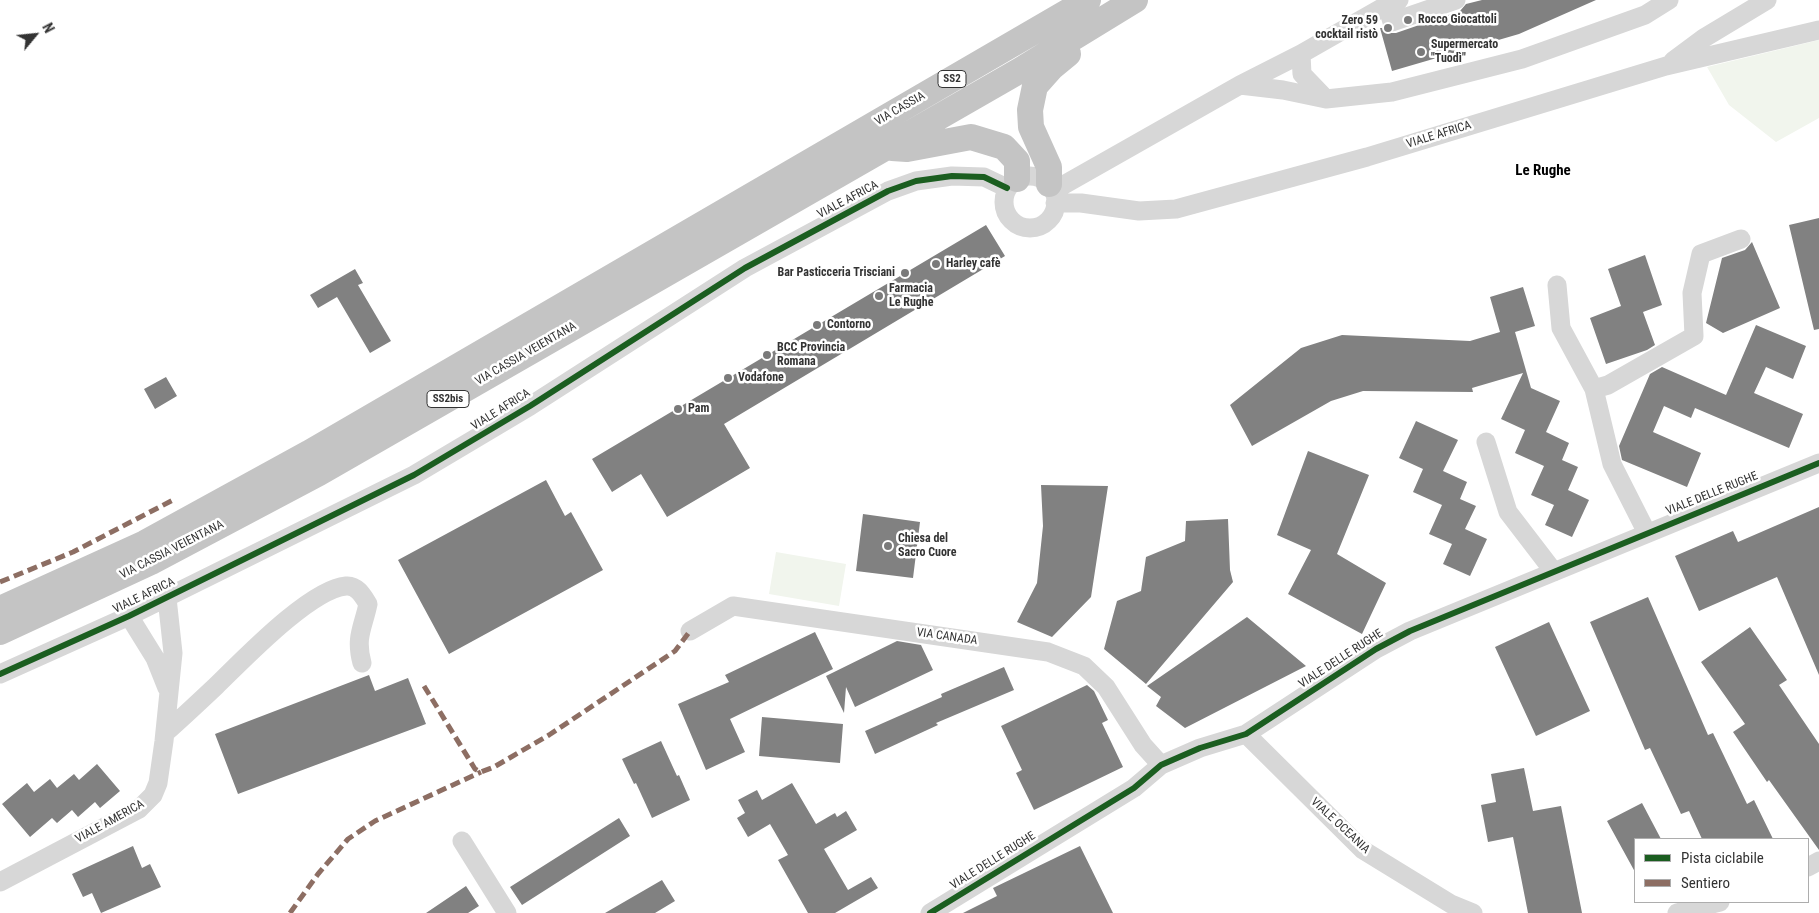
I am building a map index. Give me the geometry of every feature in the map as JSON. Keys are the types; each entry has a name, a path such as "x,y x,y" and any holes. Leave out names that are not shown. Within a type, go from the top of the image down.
{"highway":[{"path":"1008,47 1036,13 1058,0"},
{"name":"VIA CASSIA","path":"817,158 1008,47 1095,10 1135,0"},
{"path":"1052,193 1049,167 1031,127 1030,110 1035,86 1051,68 1083,43 1095,10"},
{"name":"VIA CASSIA","path":"886,148 1019,70 1095,10"},
{"path":"886,148 907,149 971,137 1004,147 1017,161 1012,184"},
{"name":"VIA CASSIA VEIENTANA","path":"0,632 151,562 318,472 886,148"},
{"name":"VIA CASSIA VEIENTANA","path":"0,609 145,543 302,458 817,158"}],"street":[{"path":"1393,3 1392,22 1456,0"},
{"path":"1240,85 1283,90 1326,99 1392,92 1522,59 1645,15 1669,0"},
{"path":"1666,66 1704,38 1767,0"},
{"path":"1012,184 1004,201 1004,208 1010,219 1020,225 1036,227 1050,218 1052,193 1240,85 1393,3"},
{"name":"VIALE AFRICA","path":"0,674 167,598 414,475 530,406 745,268 888,191 916,181 952,176 984,177 1012,184 1024,176 1036,177 1052,193 1080,203 1139,210 1176,209 1367,157 1666,66 1819,30"},
{"path":"1300,54 1302,74 1326,99"},
{"path":"1594,390 1694,336 1692,293 1701,254 1741,239"},
{"path":"1557,286 1561,328 1594,390 1612,464 1647,533"},
{"path":"1486,442 1508,512 1554,572"},
{"name":"VIALE DELLE RUGHE","path":"930,913 1134,788 1161,765 1200,748 1246,734 1376,648 1410,631 1819,463"},
{"path":"164,733 260,643 298,611 328,592 346,586 356,588 368,604 359,633 358,650 362,663"},
{"name":"VIALE AMERICA","path":"0,882 139,809 154,795 158,783 173,653 167,598"},
{"name":"VIA CANADA","path":"690,632 733,606 1048,652 1084,666 1106,687 1143,744 1161,765"},
{"name":"VIALE AMERICA","path":"129,616 156,658 168,692"},
{"name":"VIALE OCEANIA","path":"1246,734 1364,850 1451,904 1474,913"},
{"path":"462,840 507,913"},
{"path":"1677,913 1716,903"}],"shaded area":[{"path":"1819,40 1819,118 1776,142 1729,105 1707,67"},
{"path":"776,552 846,564 839,606 769,594"}],"building":[{"name":"Supermercato \"Tuodì\"","path":"1482,0 1596,0 1519,34 1392,71 1380,28 1389,33 1396,33 1460,11 1466,4"},
{"path":"1819,218 1819,329 1814,330 1789,225"},
{"path":"986,225 1005,256 724,424 750,468 667,517 641,474 612,492 592,459"},
{"path":"1752,242 1780,308 1723,333 1706,323 1722,258 1745,250"},
{"path":"1645,255 1662,305 1643,312 1655,345 1647,350 1606,364 1590,318 1621,306 1608,269"},
{"path":"355,269 363,283 358,285 391,341 370,353 337,297 318,308 310,295"},
{"path":"1523,287 1535,326 1515,332 1531,388 1560,401 1546,432 1569,443 1562,460 1578,467 1568,490 1589,500 1572,537 1545,525 1554,505 1531,495 1544,466 1515,453 1525,430 1501,419 1523,373 1472,388 1473,392 1363,391 1331,401 1252,446 1230,405 1301,348 1342,335 1470,341 1500,332 1490,297"},
{"path":"1756,325 1806,346 1793,379 1766,367 1754,393 1803,414 1789,448 1695,408 1691,418 1664,406 1653,432 1701,453 1687,487 1622,460 1619,446 1650,374 1662,367 1726,395"},
{"path":"166,377 177,396 155,409 144,389"},
{"path":"1416,421 1458,440 1443,471 1467,482 1460,499 1476,506 1465,529 1487,539 1470,576 1443,564 1452,544 1429,534 1442,505 1413,492 1423,469 1399,458"},
{"path":"1308,451 1369,475 1337,554 1386,583 1362,634 1288,594 1311,550 1277,535"},
{"path":"546,480 565,516 571,512 603,570 449,654 398,560"},
{"path":"1041,485 1108,486 1091,597 1052,637 1017,622 1037,583 1043,526"},
{"path":"1819,507 1819,675 1777,577 1699,611 1675,556 1733,531 1738,542"},
{"name":"Chiesa del Sacro Cuore","path":"863,514 920,522 913,578 856,571"},
{"path":"1228,519 1230,570 1233,582 1146,684 1104,649 1117,601 1141,591 1146,557 1185,541 1186,521"},
{"path":"1648,597 1708,735 1713,733 1747,804 1754,800 1773,838 1702,838 1689,811 1681,814 1650,748 1645,750 1590,622"},
{"path":"1247,617 1306,666 1185,728 1156,706 1161,697 1147,686"},
{"path":"1549,622 1590,711 1536,736 1495,647"},
{"path":"1750,627 1787,680 1779,685 1819,744 1819,850 1769,780 1767,782 1733,732 1745,724 1701,662"},
{"path":"815,632 833,669 730,719 745,752 706,770 678,704 729,682 725,675"},
{"path":"897,641 921,645 933,670 855,707 846,687 844,713 826,676"},
{"path":"1004,667 1014,690 936,723 938,725 875,754 865,731 942,697 941,694"},
{"path":"369,675 375,691 408,678 426,724 238,794 215,734"},
{"path":"1087,685 1094,691 1108,720 1102,723 1123,767 1034,810 1016,773 1022,770 1001,726"},
{"path":"762,717 843,724 840,763 759,756"},
{"path":"661,741 690,800 652,818 636,783 634,784 622,759"},
{"path":"97,764 120,791 100,808 95,802 78,817 72,810 57,823 52,818 30,837 2,804 27,783 34,792 50,779 57,788 74,774 79,780"},
{"path":"1524,768 1533,811 1561,806 1582,913 1528,913 1513,837 1488,842 1481,805 1496,802 1491,774"},
{"path":"792,783 816,824 835,813 837,817 846,811 857,830 824,849 848,890 871,877 878,888 835,913 808,913 778,860 788,855 770,824 748,837 737,818 745,813 738,800 757,790 762,800"},
{"path":"1642,803 1660,838 1634,838 1634,870 1607,821"},
{"path":"619,818 630,836 522,905 510,887"},
{"path":"133,846 142,868 150,864 161,887 101,913 92,893 83,897 72,874"},
{"path":"1080,846 1113,913 963,913 997,896 993,888"},
{"path":"662,880 675,901 655,913 605,913"},
{"path":"466,886 479,906 468,913 426,913"}],"marked path":[{"path":"0,582 73,552 175,499"},
{"path":"424,686 475,769 481,772 494,767 549,735 675,651 690,631"},
{"path":"290,913 318,874 348,839 375,821 481,772"}],"cycle path":[{"path":"0,674 129,616 414,475 530,406 745,268 888,191 916,181 952,176 984,177 1007,188"},
{"path":"930,913 1134,788 1161,765 1200,748 1246,734 1376,649 1410,631 1819,463"}],"place":[{"name":"Rocco Giocattoli","path":"1408,20"},
{"name":"Zero 59 cocktail ristò","path":"1388,28"},
{"name":"Supermercato \"Tuodì\"","path":"1421,52"},
{"name":"Harley cafè","path":"936,264"},
{"name":"Bar Pasticceria Trisciani","path":"905,273"},
{"name":"Farmacia Le Rughe","path":"879,296"},
{"name":"Contorno","path":"817,325"},
{"name":"BCC Provincia Romana","path":"767,355"},
{"name":"Vodafone","path":"728,378"},
{"name":"Pam","path":"678,409"},
{"name":"Chiesa del Sacro Cuore","path":"888,546"}],"district":[{"name":"Le Rughe","path":"1543,171"}]}
